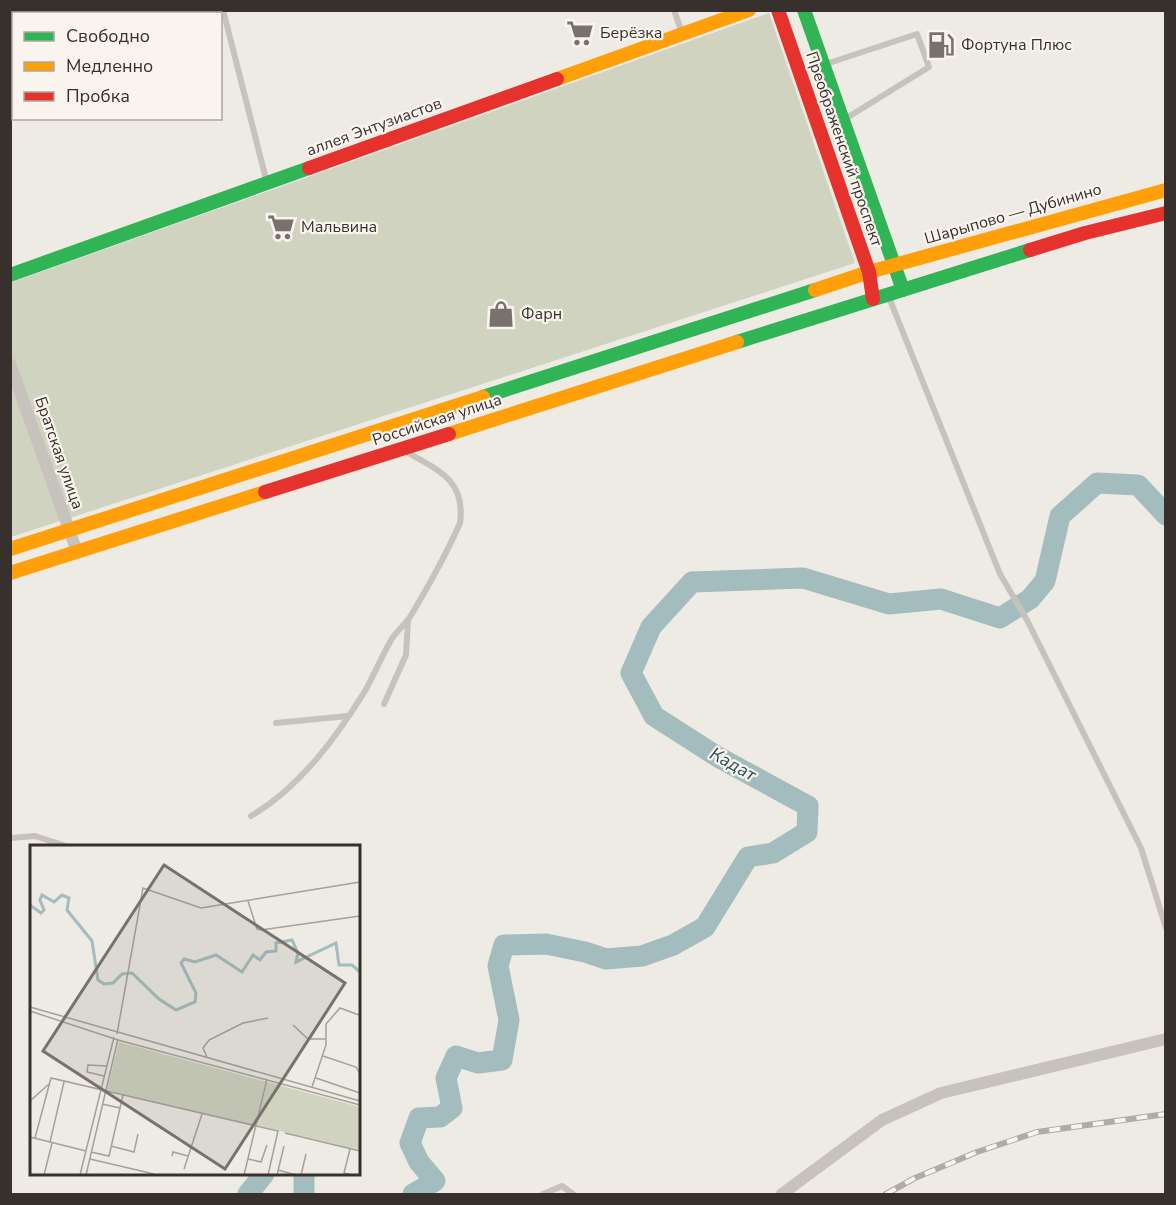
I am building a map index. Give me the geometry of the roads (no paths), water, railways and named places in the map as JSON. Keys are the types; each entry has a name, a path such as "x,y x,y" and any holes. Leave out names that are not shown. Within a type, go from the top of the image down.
{"main road":[{"name":"аллея Энтузиастов","path":"10,275 749,10"},
{"name":"Преображенский проспект","path":"778,10 869,272 873,299"},
{"name":"Преображенский проспект","path":"804,10 903,290"},
{"name":"Шарыпово — Дубинино","path":"869,272 1166,190"},
{"path":"873,299 1085,233 1166,213"},
{"name":"Российская улица","path":"10,549 869,272"},
{"name":"Российская улица","path":"10,573 873,299"}],"street":[{"name":"Братская улица","path":"10,364 77,552"},
{"path":"782,1194 882,1120 941,1093 1166,1039"}],"lane":[{"path":"223,10 267,183"},
{"path":"674,10 682,34"},
{"path":"823,65 917,33 925,56 928,67 842,121"},
{"path":"888,295 1000,574 1027,620 1141,848 1166,928"},
{"path":"251,816 290,788 348,716 365,690 391,640 408,619 453,538 462,509 456,489 440,472 401,449"},
{"path":"384,704 406,655 408,619"},
{"path":"276,723 348,716"},
{"path":"10,838 35,836 63,845"},
{"path":"543,1194 562,1186 573,1194"}],"waterway":[{"name":"Кадат","path":"413,1194 435,1181 419,1162 410,1143 419,1118 440,1117 452,1108 446,1078 456,1056 478,1063 502,1060 509,1020 498,966 504,945 546,944 606,959 642,956 673,945 705,927 748,857 773,853 807,832 808,806 718,757 654,716 631,673 651,627 692,582 803,578 889,604 941,599 1000,618 1030,599 1045,581 1060,516 1097,483 1138,485 1166,515"},
{"name":"Кадат","path":"248,1194 263,1175"},
{"name":"Кадат","path":"304,1175 304,1194"}],"railway":[{"path":"886,1194 915,1178 977,1152 1037,1132 1166,1114"}],"place":[{"name":"Берёзка","path":"580,33"},
{"name":"Фортуна Плюс","path":"941,45"},
{"name":"Мальвина","path":"281,227"},
{"name":"Фарн","path":"501,314"}]}
